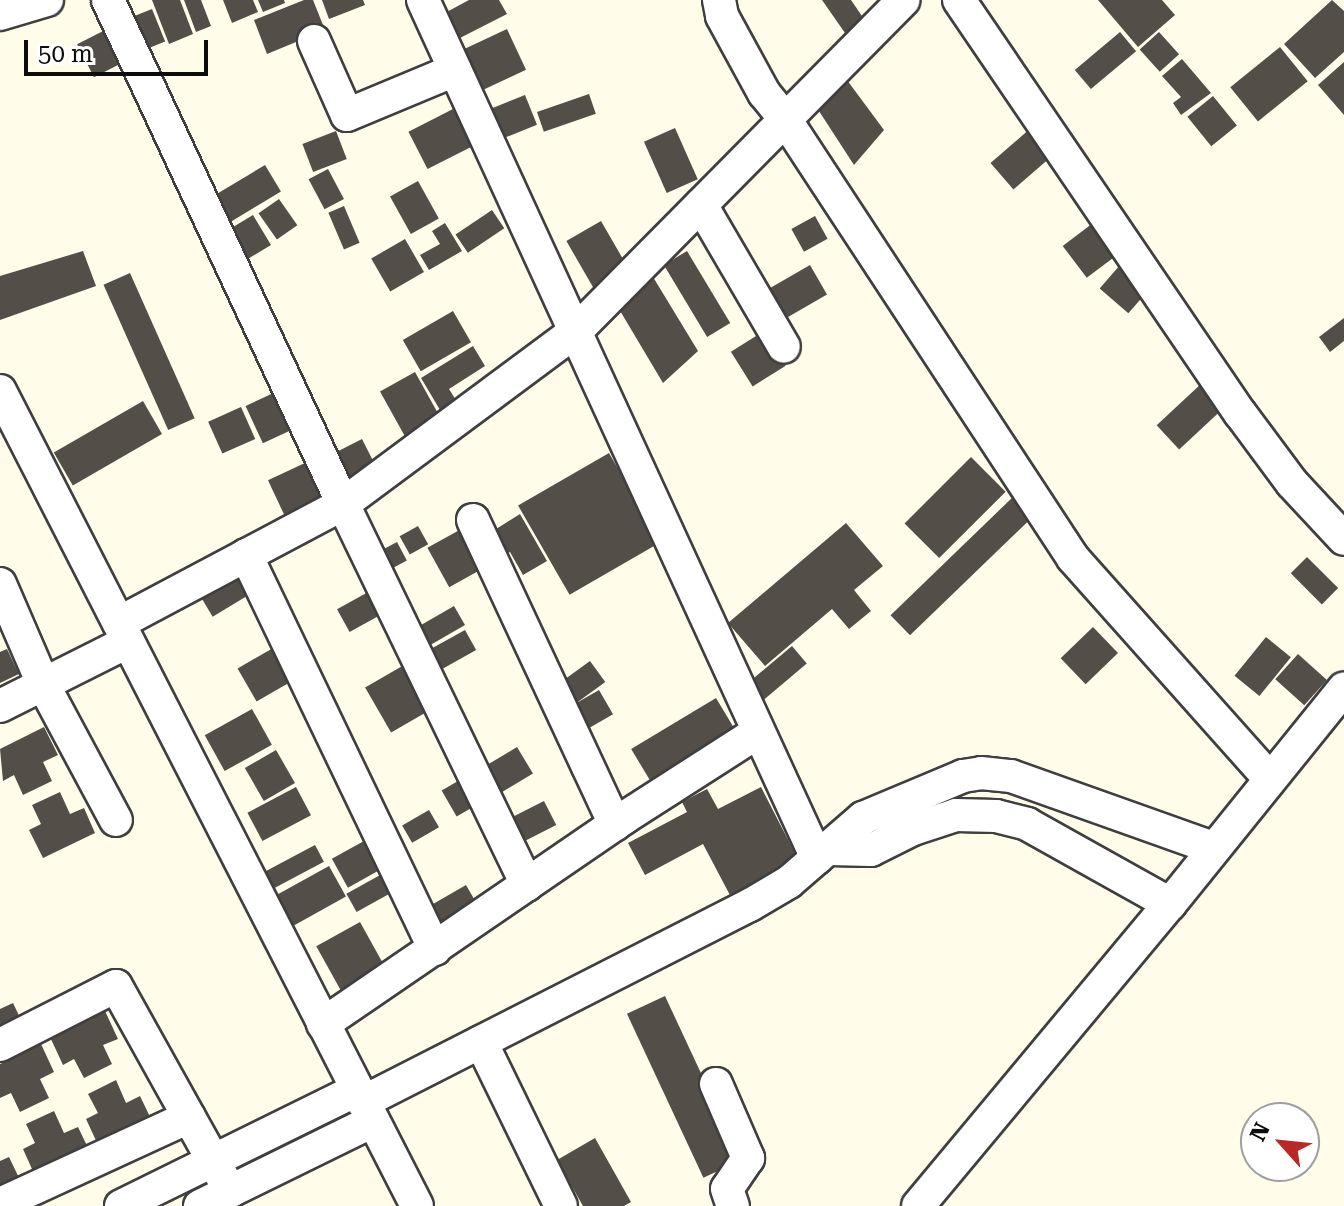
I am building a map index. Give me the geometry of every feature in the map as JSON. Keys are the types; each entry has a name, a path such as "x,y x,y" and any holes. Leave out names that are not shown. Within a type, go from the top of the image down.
{"street":[{"path":"0,14 47,0"},
{"path":"108,0 343,504 527,885"},
{"path":"423,0 758,732 824,854"},
{"path":"719,0 722,16 764,93 785,119 1073,558 1270,779"},
{"path":"0,706 44,686 246,555 343,504 575,332 903,0"},
{"path":"959,0 1240,413 1292,483 1344,539"},
{"path":"314,41 347,115 455,70"},
{"path":"701,205 784,347"},
{"path":"0,391 13,447 123,632 417,1206"},
{"path":"473,520 615,824"},
{"path":"246,555 435,949"},
{"path":"0,584 44,686 116,820"},
{"path":"918,1206 1270,779 1333,724 1344,688"},
{"path":"323,1024 615,824 758,732"},
{"path":"200,1206 230,1191 364,1104 750,905 789,882 863,818 950,781 981,773 1011,776 1213,848"},
{"path":"824,854 871,850 956,815 996,816 1027,824 1170,904"},
{"path":"0,1045 116,986 230,1191"},
{"path":"481,1042 561,1206"},
{"path":"716,1084 748,1158 727,1189 733,1206"},
{"path":"121,1206 215,1161 364,1104"},
{"path":"0,1204 189,1117"}],"building":[{"path":"152,0 180,0 193,34 169,44"},
{"path":"184,0 201,0 211,26 196,32"},
{"path":"223,0 253,0 258,12 232,23"},
{"path":"258,0 284,0 285,3 263,12"},
{"path":"304,0 313,0 325,30 267,54 254,20"},
{"path":"322,0 363,0 365,5 329,19"},
{"path":"469,0 499,0 507,14 456,40 443,14"},
{"path":"822,0 851,0 864,19 845,33"},
{"path":"1098,0 1162,0 1175,15 1138,47"},
{"path":"1332,0 1344,11 1344,52 1315,78 1284,44"},
{"path":"152,9 165,41 136,53 123,21"},
{"path":"111,27 128,60 94,77 77,44"},
{"path":"507,29 526,70 478,92 459,51"},
{"path":"1120,32 1136,51 1091,89 1075,70"},
{"path":"1159,32 1179,54 1160,72 1140,49"},
{"path":"1280,47 1308,81 1258,121 1230,87"},
{"path":"1182,59 1211,93 1181,115 1173,103 1181,97 1162,76"},
{"path":"1344,62 1344,115 1318,85"},
{"path":"844,76 884,130 854,165 817,108"},
{"path":"589,94 596,114 544,132 537,112"},
{"path":"525,95 537,125 499,140 487,110"},
{"path":"1213,96 1237,126 1211,146 1187,117"},
{"path":"453,109 472,146 428,169 408,132"},
{"path":"1032,127 1055,153 1013,189 990,163"},
{"path":"675,128 698,179 667,193 644,142"},
{"path":"336,131 347,159 313,172 302,144"},
{"path":"265,165 281,192 220,228 204,202"},
{"path":"328,169 344,199 325,209 309,179"},
{"path":"418,181 439,219 411,234 390,197"},
{"path":"279,199 297,225 277,240 259,213"},
{"path":"344,206 360,243 344,249 328,213"},
{"path":"492,210 504,228 468,253 456,235"},
{"path":"253,215 271,245 243,262 225,232"},
{"path":"815,216 828,239 804,252 791,229"},
{"path":"1097,220 1121,252 1087,278 1063,246"},
{"path":"601,221 628,268 593,288 566,241"},
{"path":"445,223 462,251 429,270 420,255 440,244 432,231"},
{"path":"405,239 424,272 390,291 371,258"},
{"path":"83,251 96,286 0,320 0,276"},
{"path":"687,251 730,323 707,337 664,265"},
{"path":"810,265 827,294 780,321 763,292"},
{"path":"1120,265 1149,290 1128,313 1100,288"},
{"path":"130,273 195,418 168,430 104,285"},
{"path":"653,277 698,351 663,383 616,304"},
{"path":"453,311 471,342 421,371 403,340"},
{"path":"1344,318 1344,341 1330,352 1319,337"},
{"path":"764,331 786,366 753,386 731,352"},
{"path":"473,346 485,366 449,389 459,405 443,415 421,378"},
{"path":"415,372 440,417 405,436 380,391"},
{"path":"1202,383 1225,407 1179,449 1157,425"},
{"path":"280,390 297,427 263,443 246,406"},
{"path":"143,401 162,434 73,485 54,452"},
{"path":"241,407 255,439 222,454 208,422"},
{"path":"362,439 377,468 344,485 329,456"},
{"path":"609,453 660,542 570,595 518,505"},
{"path":"971,457 1006,492 939,558 905,523"},
{"path":"307,462 323,496 284,515 268,480"},
{"path":"1015,495 1034,515 910,635 891,615"},
{"path":"520,514 547,561 523,575 510,552 497,559 485,536"},
{"path":"846,523 883,566 854,590 871,611 849,629 832,609 765,666 728,623"},
{"path":"418,526 428,544 410,555 400,536"},
{"path":"465,527 487,566 449,587 427,548"},
{"path":"397,542 407,561 384,573 374,554"},
{"path":"1307,557 1338,588 1322,604 1291,573"},
{"path":"244,564 259,589 213,617 198,592"},
{"path":"379,586 392,609 350,632 337,609"},
{"path":"454,606 465,625 423,649 412,630"},
{"path":"1093,627 1118,653 1086,684 1061,658"},
{"path":"465,630 476,650 435,673 424,653"},
{"path":"1266,637 1291,657 1259,696 1235,676"},
{"path":"280,644 299,677 257,701 238,668"},
{"path":"792,646 807,664 762,701 748,683"},
{"path":"7,649 19,674 0,683 0,652"},
{"path":"1298,654 1327,680 1304,705 1275,679"},
{"path":"411,661 437,706 391,733 365,688"},
{"path":"590,661 605,682 568,709 553,688"},
{"path":"599,690 613,714 578,734 564,710"},
{"path":"716,698 738,734 653,785 631,749"},
{"path":"252,709 272,745 225,771 205,735"},
{"path":"44,727 58,755 43,762 52,781 23,795 14,775 3,781 0,749"},
{"path":"517,747 533,774 493,798 477,771"},
{"path":"276,750 295,783 264,801 245,768"},
{"path":"465,777 480,803 457,816 442,790"},
{"path":"296,787 311,815 262,841 247,813"},
{"path":"761,787 800,863 732,899 703,844 645,875 628,843 687,812 682,802 707,789 718,809"},
{"path":"60,792 70,814 84,808 95,833 43,858 29,830 41,824 32,805"},
{"path":"544,801 556,825 513,847 501,823"},
{"path":"429,810 439,827 412,843 402,826"},
{"path":"373,836 389,865 348,888 332,859"},
{"path":"315,845 324,862 274,889 265,872"},
{"path":"329,866 346,897 293,926 277,895"},
{"path":"391,869 401,887 357,912 346,894"},
{"path":"466,885 481,911 438,936 423,910"},
{"path":"360,922 387,970 343,994 316,946"},
{"path":"665,996 741,1160 703,1178 627,1014"},
{"path":"13,1003 25,1028 0,1040 0,1009"},
{"path":"105,1011 118,1039 103,1045 112,1064 84,1078 74,1059 63,1065 50,1037"},
{"path":"41,1044 54,1072 40,1079 49,1098 20,1112 11,1093 0,1098 0,1064"},
{"path":"116,1080 126,1103 140,1096 152,1121 99,1147 86,1119 98,1113 88,1094"},
{"path":"54,1111 64,1133 78,1127 90,1152 36,1178 23,1149 35,1143 26,1124"},
{"path":"595,1138 631,1202 624,1206 583,1206 557,1160"},
{"path":"9,1157 21,1182 0,1192 0,1161"}]}
